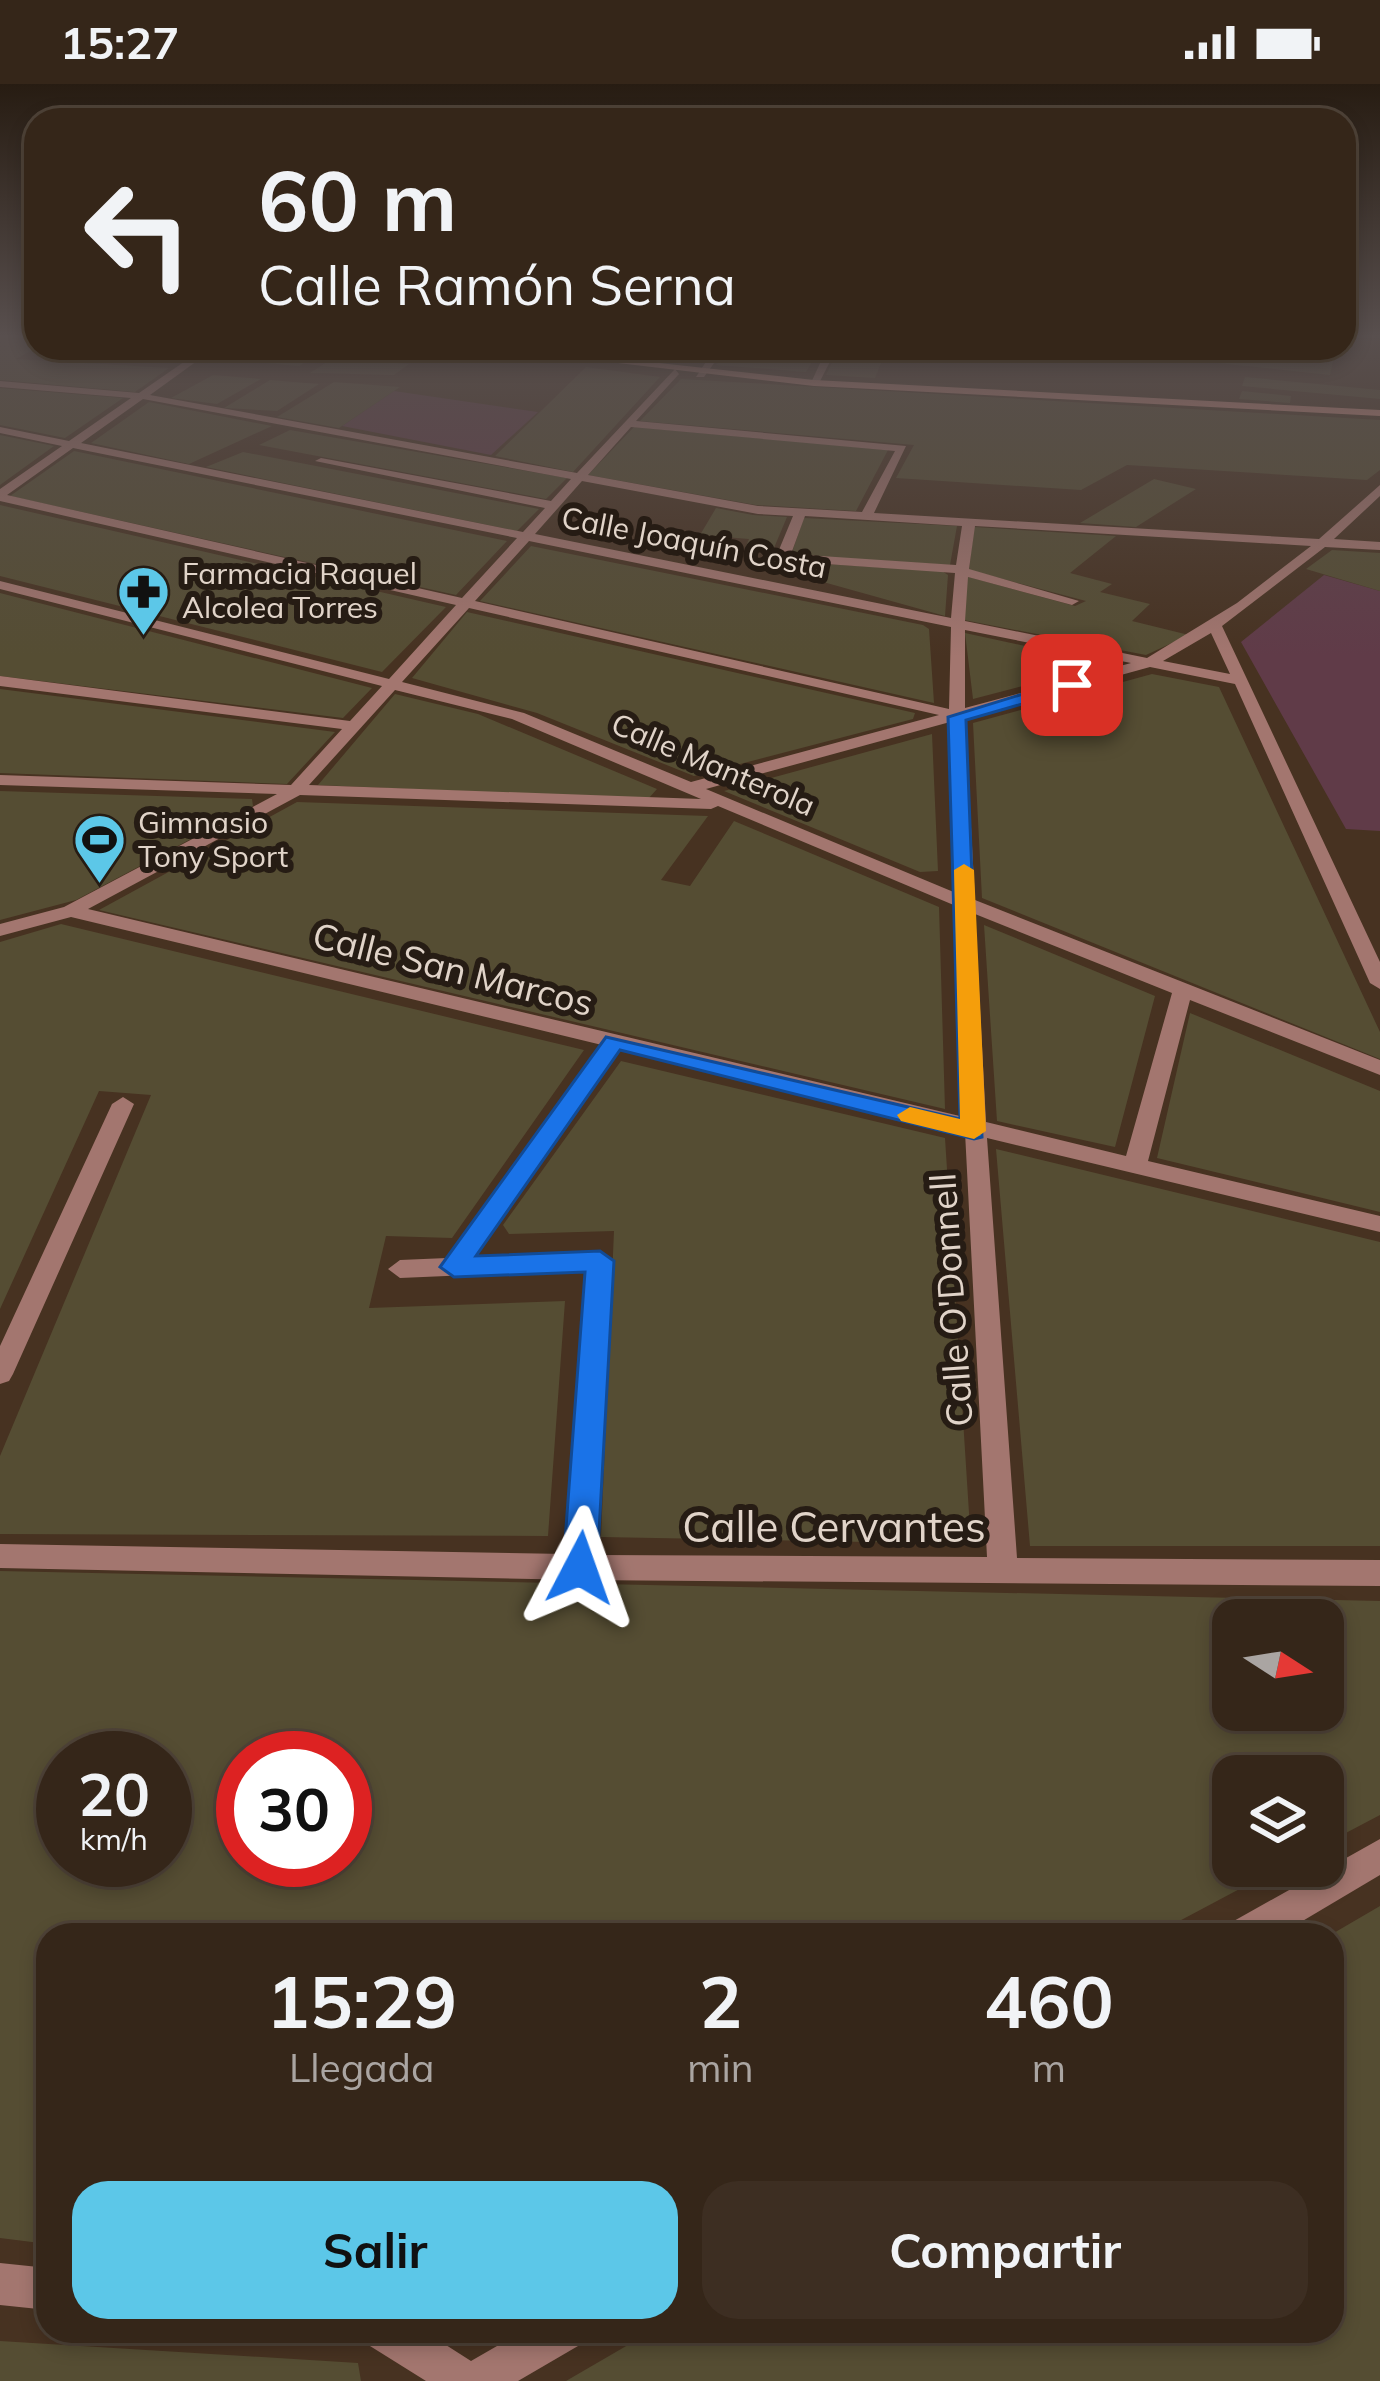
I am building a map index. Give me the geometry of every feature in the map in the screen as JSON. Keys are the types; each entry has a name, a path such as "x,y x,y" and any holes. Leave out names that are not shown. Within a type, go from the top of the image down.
{"street":[{"name":"Calle Joaquín Costa","path":"54,441 1235,680"},
{"path":"0,496 77,441"},
{"path":"390,441 758,510 1380,546"},
{"path":"0,930 71,911 294,792 612,441"},
{"path":"824,441 902,448 866,516"},
{"path":"321,461 556,506"},
{"path":"690,788 1149,663 1216,628 1325,543 1380,489"},
{"path":"0,496 957,716"},
{"path":"801,512 783,557 961,570 1072,601"},
{"name":"Calle O'Donnell","path":"969,523 954,623 957,716 974,1131 1003,1570"},
{"name":"Calle Manterola","path":"0,586 518,716 965,903 1380,1068"},
{"path":"1216,628 1235,680 1296,796 1380,983"},
{"path":"0,682 354,726"},
{"path":"0,780 729,805"},
{"name":"Calle San Marcos","path":"71,911 974,1131 1380,1224"},
{"path":"1136,1165 1183,990"},
{"path":"454,1267 614,1042"},
{"path":"0,1374 123,1104"},
{"path":"400,1269 600,1261 580,1568"},
{"name":"Calle Cervantes","path":"0,1556 580,1568 1380,1573"},
{"path":"1266,1923 1380,1856"},
{"path":"0,2284 36,2288"},
{"path":"404,2343 465,2381"},
{"path":"477,2381 542,2343"}],"shaded area":[{"path":"420,441 506,441 491,455"},
{"path":"1324,575 1380,591 1380,831 1346,829 1241,642"}],"building":[{"path":"0,441 54,446 0,485"},
{"path":"94,441 239,441 189,464"},
{"path":"355,441 567,478 546,499 259,445"},
{"path":"510,441 601,441 573,472 495,456"},
{"path":"620,441 791,441 888,450 856,511 756,505 588,475"},
{"path":"871,441 1380,441 1380,470 1367,480 1127,465 1081,490 896,478 914,445"},
{"path":"74,451 507,541 456,595 10,496"},
{"path":"243,452 539,509 517,531 206,467"},
{"path":"1154,479 1196,489 1136,527 1080,523"},
{"path":"0,505 446,607 382,672 0,576"},
{"path":"716,508 787,517 774,548 746,546 749,539 700,535"},
{"path":"804,518 957,526 950,565 791,555"},
{"path":"974,527 1116,536 1070,573 1112,584 1100,592 1150,604 1132,621 1189,635 1146,655 964,620 965,576 1075,606 1086,601 969,570"},
{"path":"531,546 923,625 929,629 934,703 480,601"},
{"path":"1332,550 1380,553 1380,591 1306,569"},
{"path":"775,561 942,571 948,575 945,616 773,568"},
{"path":"0,593 372,688 343,718 0,676"},
{"path":"467,612 915,713 913,719 694,776 537,713 412,678"},
{"path":"965,633 1108,664 973,699"},
{"path":"1152,674 1219,687 1380,1032 1380,1059 982,898 973,723"},
{"path":"0,689 335,732 287,784 0,773"},
{"path":"395,694 478,714 657,789 648,799 318,785"},
{"path":"932,734 938,871 920,872 724,791"},
{"path":"0,791 252,799 253,806 76,900 0,920"},
{"path":"297,802 708,816 661,880 690,886 734,821 939,907 945,1109 99,910"},
{"path":"61,924 584,1050 452,1238 386,1236 369,1308 565,1301 548,1536 0,1534 0,1456 151,1095 99,1091 0,1309 0,942"},
{"path":"984,925 1155,996 1115,1147 997,1121"},
{"path":"1190,1013 1380,1091 1380,1212 1157,1158"},
{"path":"621,1061 945,1138 971,1544 601,1537 614,1231 509,1234 503,1225"},
{"path":"996,1149 1380,1242 1380,1546 1030,1546"},
{"path":"0,1571 1288,1599 1212,1599 1212,1731 1344,1731 1344,1600 1380,1601 1380,1815 1344,1834 1344,1755 1212,1755 1212,1887 1243,1887 1176,1923 36,1923 36,2242 0,2238"},
{"path":"1380,1906 1380,2381 566,2381 631,2343 1344,2343 1344,1927"},
{"path":"0,2341 358,2363 361,2381 0,2381"}],"slow traffic":[{"path":"910,1115 974,1131 964,870"}],"place":[{"name":"Farmacia Raquel Alcolea Torres","path":"143,637"},
{"name":"Gimnasio Tony Sport","path":"99,886"}],"route":[{"path":"580,1568 600,1261 454,1267 614,1042 974,1131 957,717 1072,685"}]}
